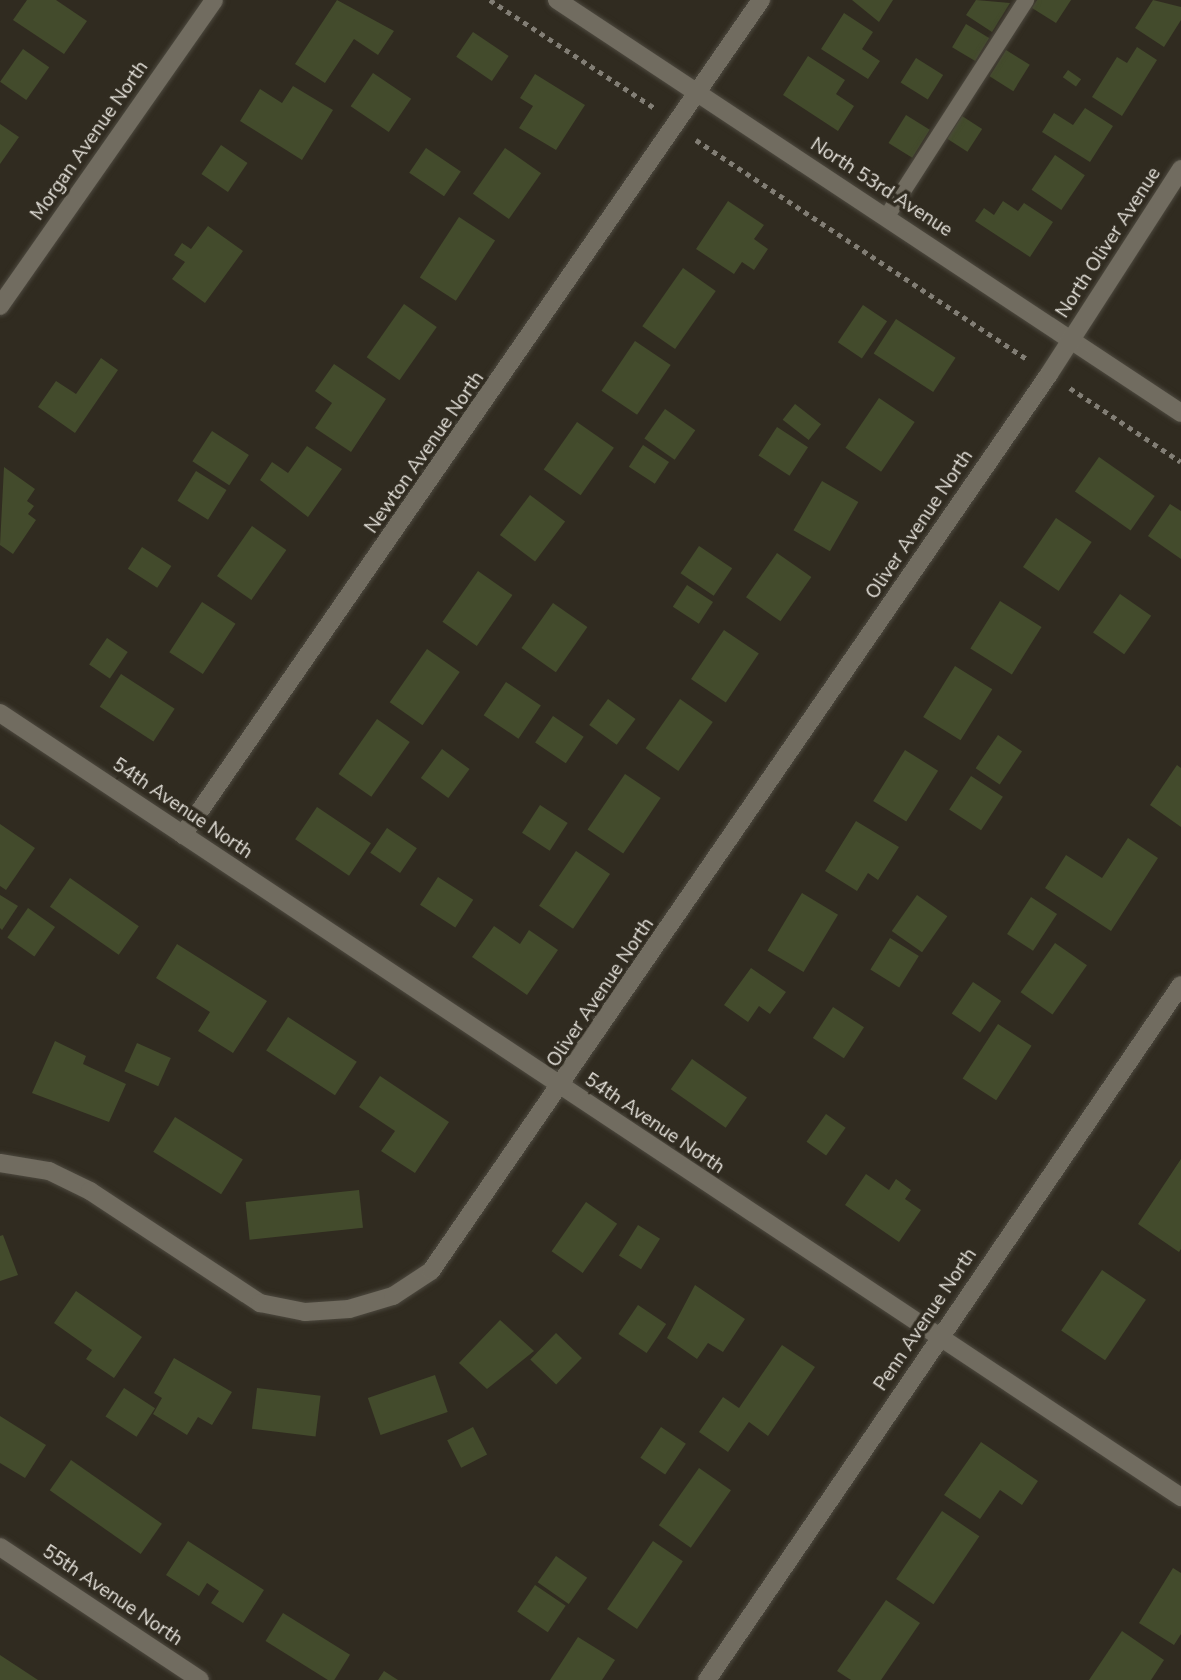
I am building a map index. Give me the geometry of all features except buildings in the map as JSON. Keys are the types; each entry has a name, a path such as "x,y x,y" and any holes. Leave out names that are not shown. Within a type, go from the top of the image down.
{"street":[{"name":"Morgan Avenue North","path":"0,306 214,0"},
{"name":"North 53rd Avenue","path":"557,0 1181,413"},
{"name":"Newton Avenue North","path":"183,835 700,95 761,0"},
{"name":"North Oliver Avenue","path":"1072,339 1181,169"},
{"name":"Oliver Avenue North","path":"0,1163 49,1171 90,1191 260,1303 305,1312 349,1309 393,1296 431,1271 562,1088 1072,339"},
{"name":"54th Avenue North","path":"0,713 938,1339 1181,1497"},
{"name":"Penn Avenue North","path":"707,1680 1181,985"},
{"name":"55th Avenue North","path":"0,1548 200,1680"}],"lane":[{"path":"887,216 1026,0"}],"path":[{"path":"490,0 657,110"},
{"path":"696,140 1028,360"},
{"path":"1070,388 1181,462"}]}
